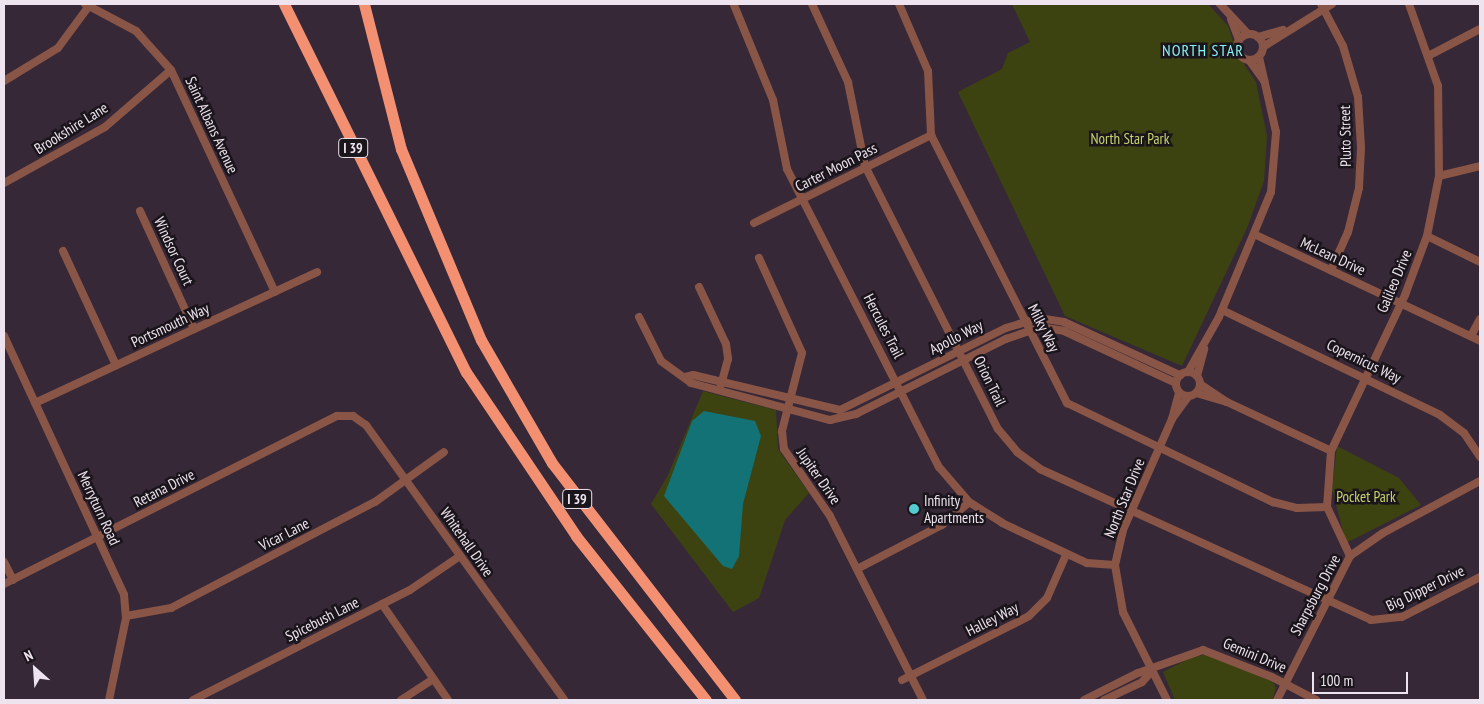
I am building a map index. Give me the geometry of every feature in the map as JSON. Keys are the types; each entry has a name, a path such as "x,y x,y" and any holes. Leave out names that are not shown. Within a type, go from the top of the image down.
{"highway":[{"name":"I 39","path":"364,4 402,149 481,340 552,463 735,700"},
{"name":"I 39","path":"285,5 466,372 576,536 706,700"}],"street":[{"name":"Hercules Trail","path":"733,4 773,100 781,152 939,467 969,502 1066,555 1086,563 1115,566"},
{"name":"Orion Trail","path":"812,4 848,82 865,166 965,359 998,429 1017,452 1040,469 1326,600"},
{"name":"Milky Way","path":"899,4 928,71 931,135 1070,406 1284,506 1327,507"},
{"path":"1220,4 1248,34 1258,37 1289,28"},
{"path":"1227,402 1196,394 1188,397 1180,393 1181,377 1204,347 1256,235 1276,162 1275,127 1259,57 1263,47 1289,28 1323,6 1332,4"},
{"name":"Galileo Drive","path":"1350,556 1327,507 1331,451 1401,303 1427,236 1439,176 1438,86 1430,55 1410,4"},
{"path":"4,81 58,48 87,5"},
{"name":"Saint Albans Avenue","path":"87,5 136,31 171,70 274,292"},
{"name":"Pluto Street","path":"1323,6 1343,46 1358,97 1361,146 1359,188 1348,232 1330,270"},
{"path":"1230,15 1239,40 1238,51 1249,60 1266,84"},
{"path":"1430,55 1480,29"},
{"path":"1239,40 1248,34"},
{"path":"1258,37 1263,47"},
{"path":"1249,60 1259,57"},
{"name":"Brookshire Lane","path":"4,183 105,127 171,70"},
{"name":"Carter Moon Pass","path":"754,223 865,166 931,135"},
{"path":"1439,176 1480,166"},
{"name":"Windsor Court","path":"140,211 194,329"},
{"name":"McLean Drive","path":"1256,235 1480,341"},
{"path":"1427,236 1480,262"},
{"path":"63,252 116,365"},
{"name":"Jupiter Drive","path":"759,258 802,353 782,431 784,449 824,505 924,700"},
{"name":"Portsmouth Way","path":"35,403 317,272"},
{"path":"699,287 726,344 728,359 721,386"},
{"name":"Copernicus Way","path":"1222,310 1366,376 1440,415 1464,433 1480,457"},
{"name":"Apollo Way","path":"639,317 661,361 685,377 840,410 1025,320 1064,322 1181,377"},
{"path":"1471,336 1480,319"},
{"name":"Apollo Way","path":"721,386 788,409 836,420 902,392 965,359 1030,329 1047,326 1181,377"},
{"name":"Merryturn Road","path":"4,336 124,595 126,616 109,700"},
{"path":"1204,347 1197,376 1200,384 1227,402 1331,451"},
{"path":"1181,377 1197,376"},
{"path":"1196,394 1200,384"},
{"name":"North Star Drive","path":"1167,700 1123,612 1115,566 1133,510 1172,419 1180,393"},
{"name":"North Star Drive","path":"1172,419 1188,397"},
{"name":"Retana Drive","path":"4,584 337,416"},
{"name":"Whitehall Drive","path":"337,416 362,421 564,700"},
{"name":"Vicar Lane","path":"126,616 172,608 375,502 444,452"},
{"name":"Sharpsburg Drive","path":"1277,700 1326,600 1350,556 1383,533 1480,481"},
{"path":"857,569 942,525 969,502"},
{"name":"Halley Way","path":"902,680 1029,616 1047,598 1066,555"},
{"name":"Spicebush Lane","path":"193,700 382,604 460,556"},
{"path":"4,562 12,580"},
{"name":"Big Dipper Drive","path":"1326,600 1371,620 1388,622 1480,577"},
{"path":"382,604 432,680 448,700"},
{"name":"Gemini Drive","path":"1084,700 1203,650 1285,683 1316,700"},
{"name":"Gemini Drive","path":"1104,700 1142,682 1152,671"},
{"path":"400,700 432,680"}],"green space":[{"name":"North Star Park","path":"1012,4 1208,4 1228,26 1238,55 1256,82 1267,136 1264,181 1247,228 1182,366 1065,316 958,92 1002,69 1008,53 1030,42"},
{"path":"703,391 776,410 778,449 809,493 785,520 759,598 733,612 651,504 668,475"},
{"name":"Pocket Park","path":"1337,446 1399,478 1421,505 1346,543 1332,489"},
{"path":"1208,654 1273,682 1276,688 1272,700 1175,700 1163,672 1190,658"}],"shaded area":[{"path":"704,411 755,421 761,436 743,504 739,556 732,569 723,566 664,496 692,421"}],"place":[{"name":"Infinity Apartments","path":"914,509"}],"district":[{"name":"NORTH STAR","path":"1203,50"}]}
